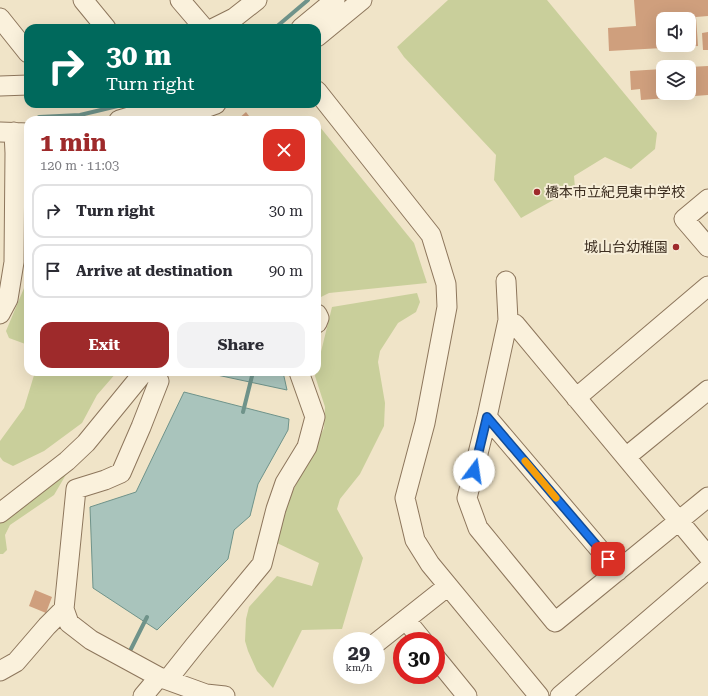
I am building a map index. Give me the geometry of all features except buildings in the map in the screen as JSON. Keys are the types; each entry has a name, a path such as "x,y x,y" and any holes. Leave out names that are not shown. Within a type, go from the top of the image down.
{"street":[{"path":"83,0 103,24"},
{"path":"180,0 201,24"},
{"path":"222,24 234,18 257,0"},
{"path":"306,24 335,0"},
{"path":"321,34 362,0"},
{"path":"0,18 24,48"},
{"path":"0,86 24,85"},
{"path":"321,95 431,235 446,284 447,307 426,424 404,498 415,540 430,564 539,696"},
{"path":"132,116 159,108"},
{"path":"182,116 205,108"},
{"path":"0,314 8,299 14,262 7,224 14,152 14,132"},
{"path":"708,198 684,219 708,247"},
{"path":"506,281 508,320 487,417 467,498 478,528 555,622 708,497"},
{"path":"576,398 708,286"},
{"path":"515,324 708,556"},
{"path":"0,513 67,461 86,444 141,376"},
{"path":"156,376 159,381 121,473 105,480 76,489 64,609 69,623 91,640 164,678 206,694 225,696"},
{"path":"143,696 164,678 195,645 262,564 276,509 285,483 307,447 315,417 300,376"},
{"path":"626,458 708,390"},
{"path":"487,417 618,571"},
{"path":"560,696 708,569"},
{"path":"385,636 448,586"},
{"path":"0,671 16,662 64,609"},
{"path":"406,620 415,632"},
{"path":"445,669 467,696"}],"green space":[{"path":"448,0 547,0 657,133 655,149 631,169 605,157 574,176 575,188 521,218 494,180 496,155 404,57 397,47"},
{"path":"321,128 414,243 427,283 329,293 321,297"},
{"path":"24,288 24,344 9,338 6,331"},
{"path":"417,293 420,302 416,312 398,323 380,351 378,362 385,403 384,426 360,474 340,499 337,509 363,558 342,629 302,630 273,688 257,671 248,651 245,641 246,619 249,607 277,576 312,586 319,563 277,543 289,499 324,428 325,407 315,376 321,376 321,352 332,307"},
{"path":"34,376 114,376 97,395 82,423 44,451 13,466 3,461 0,457 0,441 24,408"},
{"path":"74,461 54,495 10,525 5,535 7,550 3,554 0,554 0,519"}],"water":[{"path":"222,376 284,376 287,390"},
{"path":"184,392 289,419 288,430 258,484 250,516 234,530 228,559 157,630 93,588 90,507 136,492"}],"waterway":[{"path":"280,24 308,0"},
{"path":"60,116 80,115 109,108"},
{"path":"243,412 252,376"},
{"path":"131,649 147,617"}],"slow traffic":[{"path":"525,461 556,498"}],"place":[{"name":"橋本市立紀見東中学校","path":"537,192"},
{"name":"城山台幼稚園","path":"676,247"}],"route":[{"path":"474,471 487,417 608,559"}]}
